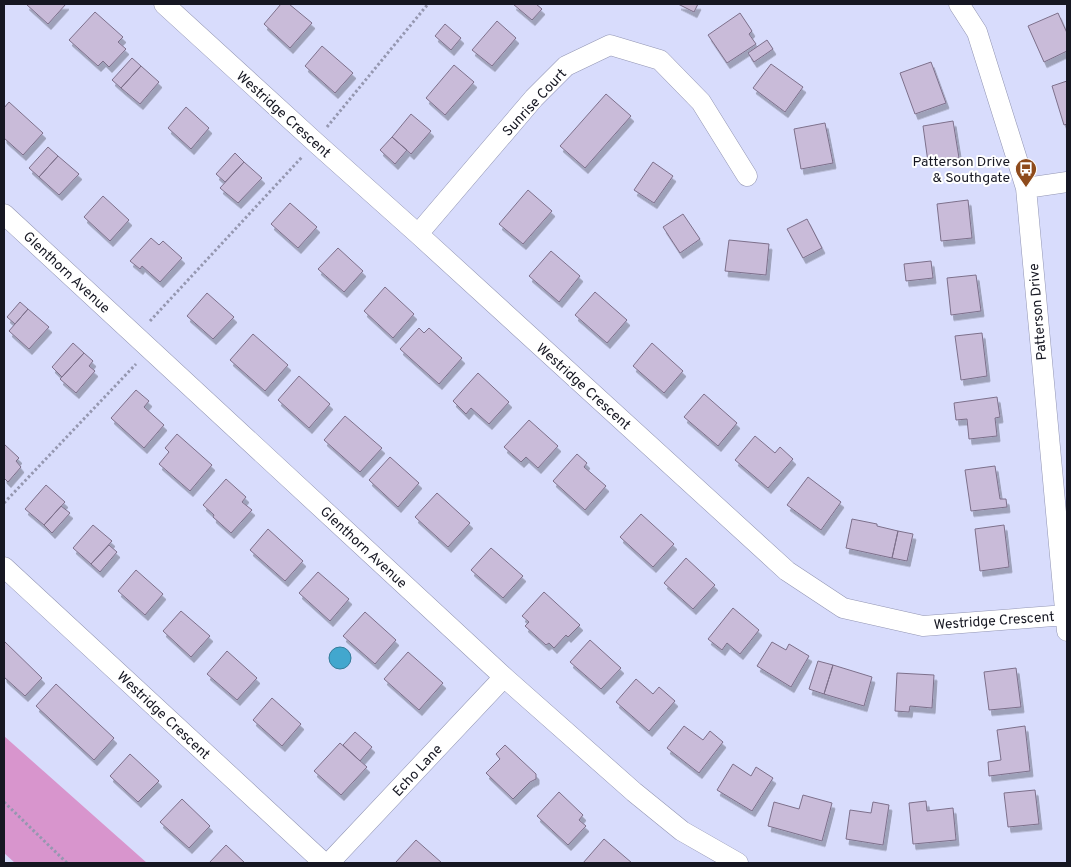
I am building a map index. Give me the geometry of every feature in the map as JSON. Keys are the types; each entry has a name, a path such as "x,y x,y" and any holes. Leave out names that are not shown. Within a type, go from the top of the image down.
{"street":[{"name":"Westridge Crescent","path":"164,4 787,571 842,608 923,626 1066,623"},
{"name":"Patterson Drive","path":"959,4 977,32 1026,188 1066,623"},
{"name":"Sunrise Court","path":"418,234 534,98 566,66 610,45 660,60 701,102 748,176"},
{"path":"1026,188 1067,182"},
{"name":"Glenthorn Avenue","path":"4,214 504,677 634,792 682,831 738,863"},
{"name":"Westridge Crescent","path":"4,567 324,863"},
{"name":"Echo Lane","path":"329,863 504,677"}],"path":[{"path":"144,327 314,142 428,4"},
{"path":"4,502 139,362"},
{"path":"4,802 68,863"}],"shaded area":[{"path":"4,736 147,863 15,863 4,853"}],"water":[{"path":"340,647 348,650 351,658 348,666 340,669 332,666 329,658 332,650"}],"building":[{"path":"26,4 66,4 48,24"},
{"path":"281,4 289,4 312,23 290,48 264,24"},
{"path":"513,4 536,4 542,9 532,20"},
{"path":"678,4 698,4 694,12"},
{"path":"95,12 123,37 118,42 126,49 109,67 103,61 98,66 69,40"},
{"path":"740,13 752,31 749,34 756,44 727,63 708,35"},
{"path":"1058,13 1067,33 1067,51 1044,62 1028,26"},
{"path":"497,21 516,38 492,66 472,50"},
{"path":"445,24 461,38 451,50 435,36"},
{"path":"767,40 773,49 754,62 748,53"},
{"path":"322,46 353,73 335,93 305,66"},
{"path":"132,58 141,66 121,88 112,80"},
{"path":"931,62 946,103 915,114 900,73"},
{"path":"771,64 803,87 785,112 753,88"},
{"path":"454,65 474,82 445,115 426,98"},
{"path":"141,66 159,82 140,104 121,88"},
{"path":"1067,81 1067,124 1064,125 1052,86"},
{"path":"606,94 631,116 585,168 560,146"},
{"path":"9,102 43,133 23,155 4,138 4,108"},
{"path":"186,107 209,128 191,149 168,128"},
{"path":"411,114 431,131 411,154 392,137"},
{"path":"953,121 959,158 928,162 923,126"},
{"path":"825,123 833,163 801,169 794,129"},
{"path":"392,137 407,150 395,164 380,150"},
{"path":"48,147 58,156 39,177 29,168"},
{"path":"235,153 244,162 225,182 216,174"},
{"path":"58,156 79,174 59,195 39,177"},
{"path":"244,162 262,178 238,203 220,188"},
{"path":"653,162 673,176 654,203 634,190"},
{"path":"528,190 552,211 523,244 499,224"},
{"path":"103,196 129,220 110,241 84,217"},
{"path":"968,200 972,238 941,241 937,204"},
{"path":"290,203 317,227 298,248 271,224"},
{"path":"683,214 700,239 680,253 663,227"},
{"path":"807,219 822,248 803,258 787,229"},
{"path":"151,238 159,245 163,241 182,258 160,282 142,266 140,269 130,261"},
{"path":"729,240 769,244 766,275 725,271"},
{"path":"338,248 363,271 344,292 318,269"},
{"path":"551,251 580,276 559,302 529,276"},
{"path":"931,261 933,278 906,281 904,264"},
{"path":"976,275 981,311 951,315 947,278"},
{"path":"385,287 414,314 393,338 364,311"},
{"path":"595,292 627,320 607,343 575,315"},
{"path":"207,293 234,317 213,339 187,316"},
{"path":"20,302 28,309 15,324 7,317"},
{"path":"28,309 49,327 29,349 9,331"},
{"path":"419,328 424,333 429,328 462,358 439,384 400,349"},
{"path":"982,333 987,376 961,380 955,336"},
{"path":"253,334 288,365 265,391 230,360"},
{"path":"73,343 84,353 62,377 52,367"},
{"path":"652,343 683,371 664,393 633,366"},
{"path":"84,353 93,361 89,366 95,371 76,393 60,379"},
{"path":"478,373 509,402 489,424 471,408 466,414 453,401"},
{"path":"299,376 330,404 309,428 278,400"},
{"path":"136,390 149,401 144,407 164,425 144,448 111,418"},
{"path":"704,394 737,423 718,446 684,417"},
{"path":"997,397 1000,417 995,418 997,436 969,439 967,419 956,420 954,403"},
{"path":"345,416 382,448 360,472 324,440"},
{"path":"529,420 558,446 538,468 526,457 521,462 504,447"},
{"path":"177,434 212,465 190,491 159,464 169,452 165,448"},
{"path":"755,436 775,453 780,447 793,459 768,488 735,460"},
{"path":"4,444 19,458 16,461 21,467 8,482 4,478"},
{"path":"577,454 587,463 584,467 606,486 585,510 553,481"},
{"path":"390,457 419,483 398,507 369,480"},
{"path":"995,466 1000,499 1006,499 1007,507 971,511 965,470"},
{"path":"808,477 841,502 821,530 787,505"},
{"path":"226,479 246,497 242,502 252,510 231,533 203,505"},
{"path":"46,485 65,502 44,525 25,509"},
{"path":"437,493 470,523 448,547 415,517"},
{"path":"61,506 70,513 52,533 44,525"},
{"path":"641,514 674,544 653,567 620,537"},
{"path":"852,519 898,531 892,558 846,548"},
{"path":"93,525 112,541 91,564 73,548"},
{"path":"1004,525 1009,567 980,571 975,529"},
{"path":"268,529 303,561 285,581 250,550"},
{"path":"898,531 913,534 907,561 892,558"},
{"path":"109,545 117,552 100,572 91,564"},
{"path":"491,548 523,576 503,598 471,570"},
{"path":"686,558 715,585 693,609 664,583"},
{"path":"136,570 163,594 145,615 118,591"},
{"path":"318,572 349,599 330,621 299,593"},
{"path":"544,592 580,625 568,637 566,635 554,648 549,643 546,645 525,626 529,622 522,616"},
{"path":"733,608 759,630 740,654 727,643 722,650 708,639"},
{"path":"181,611 210,636 191,657 163,631"},
{"path":"365,612 396,640 375,664 343,636"},
{"path":"590,640 621,668 601,689 570,662"},
{"path":"4,641 42,678 25,696 4,677"},
{"path":"772,642 786,650 789,644 809,656 791,687 757,666"},
{"path":"227,651 257,678 237,700 207,674"},
{"path":"408,652 443,683 419,710 384,679"},
{"path":"818,661 833,665 824,694 809,689"},
{"path":"833,665 872,677 864,706 824,694"},
{"path":"1016,668 1021,707 989,710 984,672"},
{"path":"897,673 934,675 932,708 910,706 909,712 895,711"},
{"path":"636,679 653,694 659,687 675,701 649,731 616,702"},
{"path":"56,684 114,738 94,760 36,706"},
{"path":"272,698 301,724 282,746 253,720"},
{"path":"684,726 703,740 710,731 723,742 699,773 667,748"},
{"path":"1025,726 1030,771 989,776 988,762 1001,760 997,730"},
{"path":"355,732 372,747 360,761 343,745"},
{"path":"340,743 367,767 341,795 314,771"},
{"path":"505,745 536,774 536,779 530,782 513,799 486,773 500,759 496,754"},
{"path":"130,754 159,781 138,802 110,776"},
{"path":"733,764 751,776 756,767 773,778 752,811 717,790"},
{"path":"1035,790 1039,824 1008,827 1004,793"},
{"path":"559,792 583,815 579,820 586,826 568,845 537,816"},
{"path":"803,795 832,803 822,841 768,826 774,802 799,809"},
{"path":"182,799 210,826 189,848 160,822"},
{"path":"926,801 927,811 953,808 956,840 913,844 909,803"},
{"path":"873,802 889,805 883,845 846,839 850,810 871,813"},
{"path":"604,839 632,863 583,863"},
{"path":"416,840 442,863 397,863"},
{"path":"226,845 245,863 209,863"}],"place":[{"name":"Patterson Drive & Southgate","path":"1026,188"}]}
